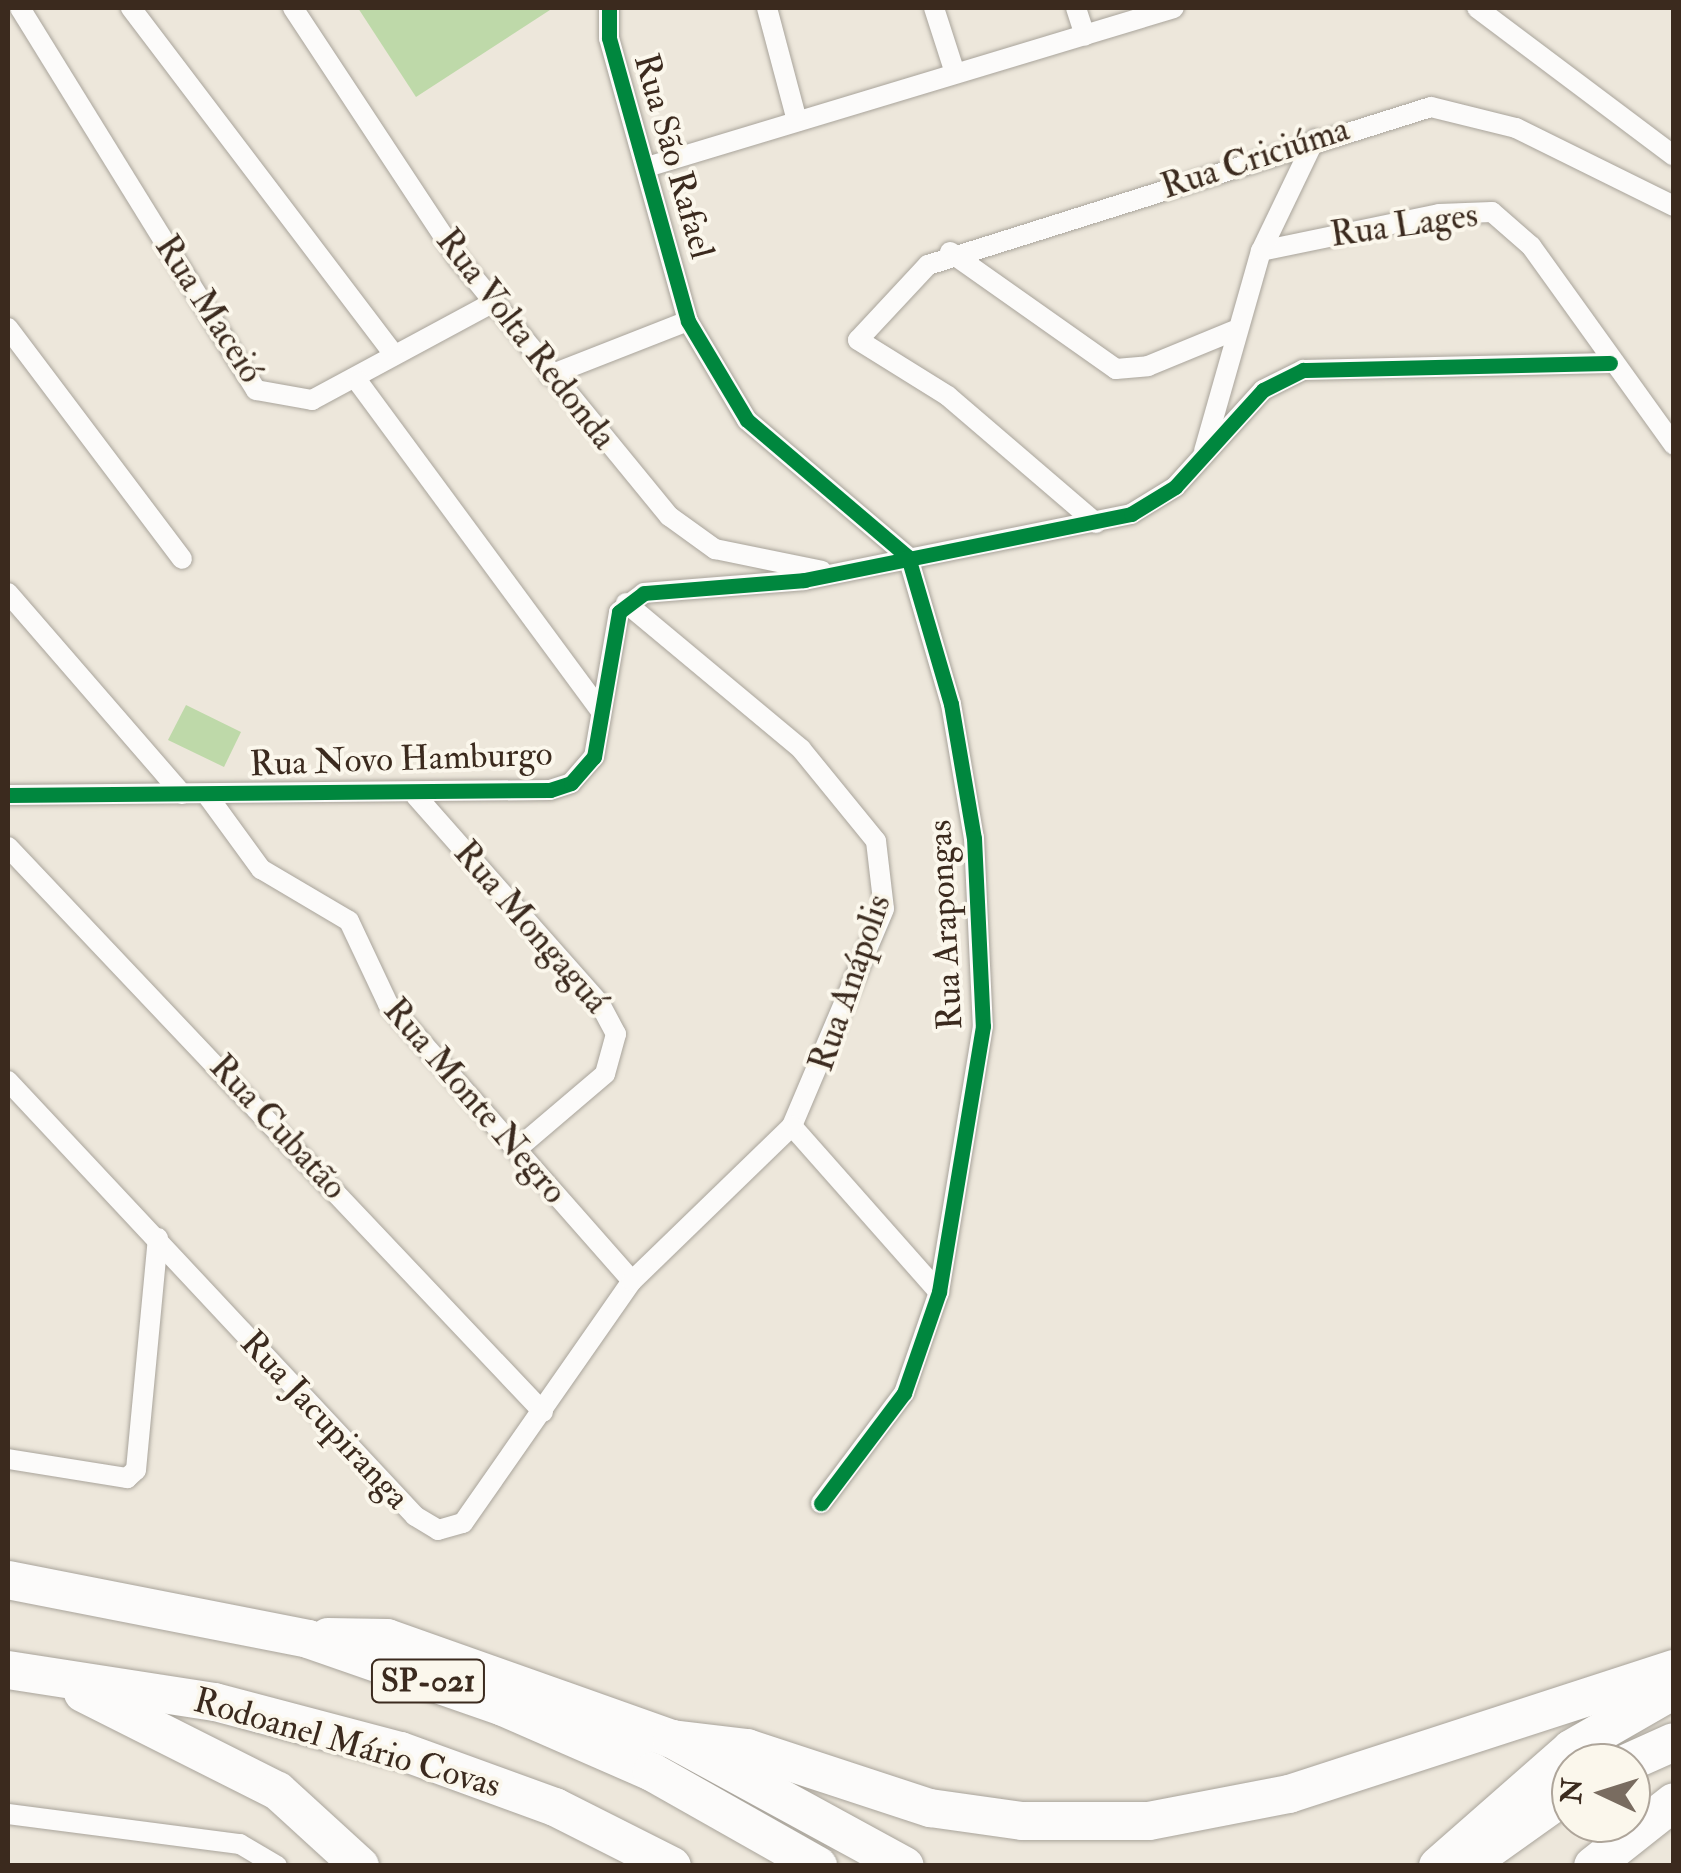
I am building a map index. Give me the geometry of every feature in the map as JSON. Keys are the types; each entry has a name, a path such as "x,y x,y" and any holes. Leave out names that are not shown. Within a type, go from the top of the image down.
{"highway":[{"name":"SP-021","path":"8,1580 308,1639 574,1735 818,1866"},
{"path":"308,1639 387,1638 672,1739 905,1866"},
{"path":"672,1739 747,1748 930,1808 1022,1821 1148,1821 1289,1794 1674,1669"},
{"name":"Rodoanel Mário Covas","path":"8,1670 215,1702 401,1751 555,1807 672,1866"},
{"path":"50,1674 278,1791 360,1866"},
{"path":"1438,1866 1571,1749 1674,1690"},
{"path":"1651,1752 1674,1742"},
{"path":"1593,1866 1674,1802"},
{"path":"1466,1866 1551,1806"}],"street":[{"name":"Rua Maceió","path":"20,8 242,374 294,403 356,379 492,303"},
{"path":"131,8 394,355"},
{"name":"Rua Volta Redonda","path":"292,8 492,303 689,534 742,557 834,573"},
{"name":"Rua São Rafael","path":"608,8 688,321 748,420 908,557"},
{"path":"767,8 797,120"},
{"path":"934,8 955,73"},
{"path":"1076,8 1085,36"},
{"path":"647,167 1174,8"},
{"path":"1477,8 1674,156"},
{"name":"Rua Criciúma","path":"1096,523 948,396 858,340 900,288 950,252 1314,138 1431,107 1465,110 1674,206"},
{"path":"1202,456 1233,332 1261,251 1314,138"},
{"name":"Rua Lages","path":"1261,251 1439,214 1492,212 1531,246 1610,363 1674,445"},
{"path":"950,252 1116,369 1148,366 1233,332"},
{"path":"550,375 688,321"},
{"path":"8,328 182,558"},
{"path":"626,603 664,588 834,573 1096,523 1152,505 1263,390 1303,370 1610,363"},
{"path":"356,379 601,711"},
{"name":"Rua Arapongas","path":"821,1503 904,1393 939,1292 976,1102 981,912 951,704 908,557"},
{"path":"8,593 182,794"},
{"name":"Rua Novo Hamburgo","path":"8,794 416,796 571,784 594,757 626,603"},
{"name":"Rua Anápolis","path":"626,603 801,749 880,854 884,909 792,1126"},
{"name":"Rua Monte Negro","path":"207,795 260,869 348,921 388,1004 632,1281"},
{"name":"Rua Mongaguá","path":"416,796 588,990 616,1034 605,1074 518,1148"},
{"name":"Rua Cubatão","path":"8,847 543,1412"},
{"name":"Rua Jacupiranga","path":"8,1081 428,1527 463,1522 632,1281 792,1126"},
{"path":"792,1126 939,1292"},
{"path":"8,1459 127,1478 138,1464 158,1238"},
{"path":"8,1814 240,1844 278,1866"}],"green space":[{"path":"358,8 553,8 416,97"},
{"path":"186,705 241,732 224,767 168,740"}],"cycle path":[{"path":"609,8 609,38 688,321 747,420 908,557 951,704 974,838 983,1026 939,1292 904,1393 821,1503"},
{"path":"8,795 550,790 571,783 594,757 619,612 644,593 804,580 1131,514 1175,487 1263,390 1303,370 1610,363"}]}
